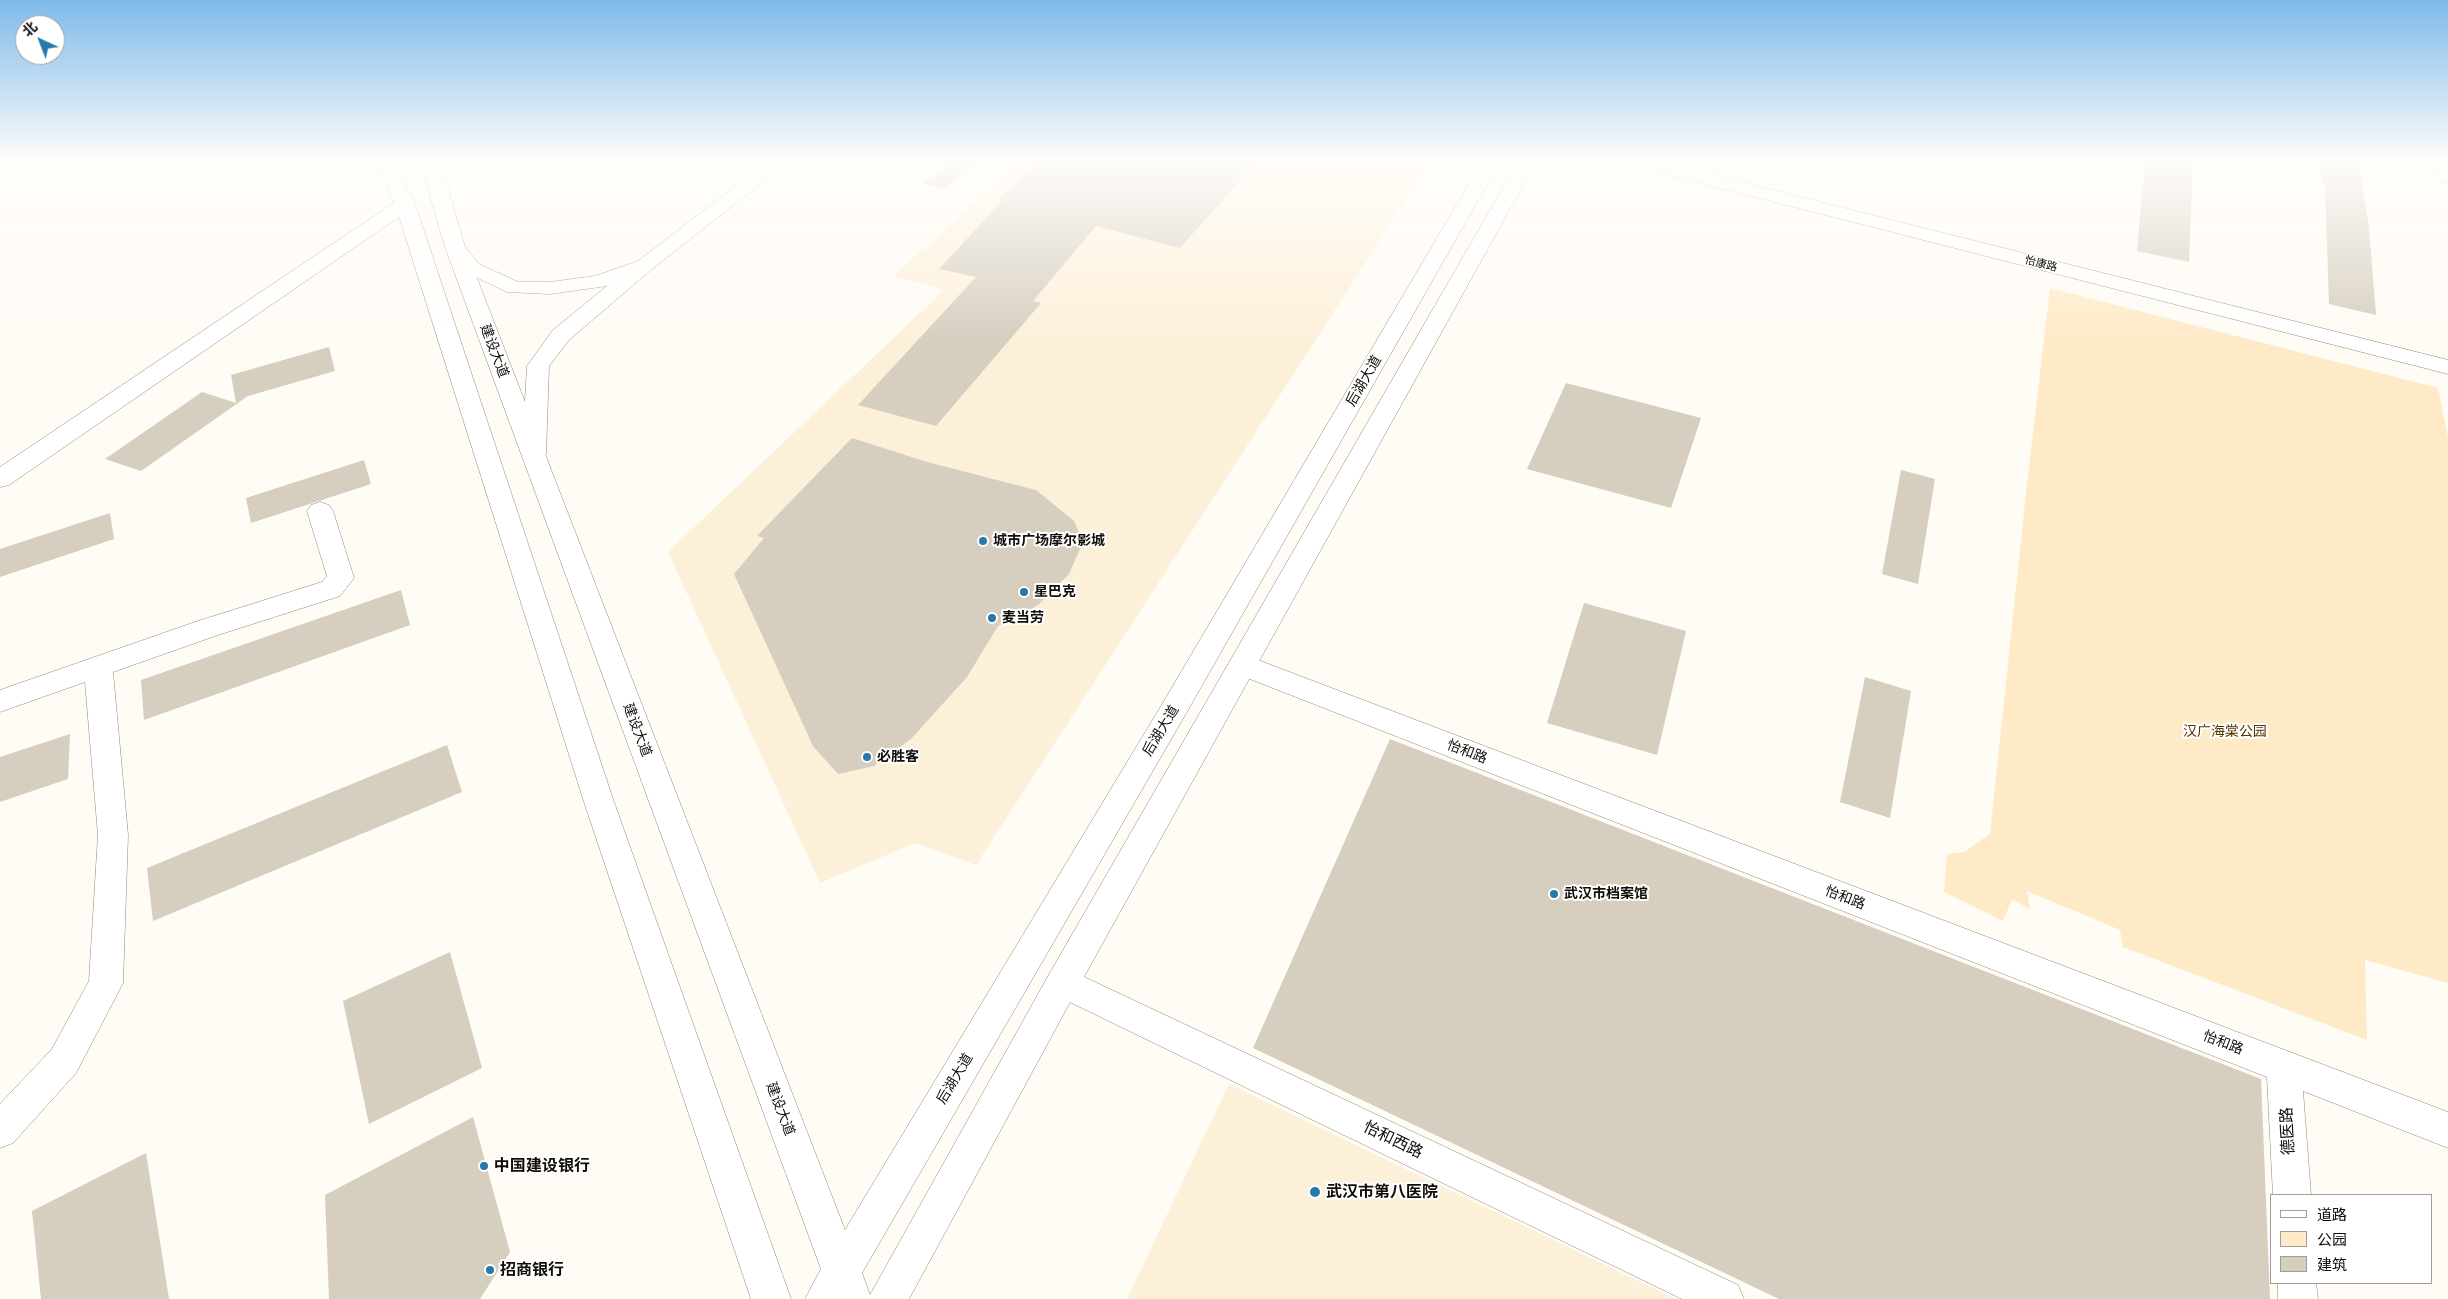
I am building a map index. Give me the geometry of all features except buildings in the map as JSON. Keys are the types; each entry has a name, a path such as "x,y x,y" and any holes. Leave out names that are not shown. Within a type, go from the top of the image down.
{"main road":[{"path":"0,479 381,221"},
{"path":"410,221 599,802 770,1299"},
{"name":"建设大道","path":"447,221 454,247 534,454 852,1299"},
{"path":"534,454 538,366 561,334 703,221"},
{"name":"后湖大道","path":"825,1299 1174,709 1457,221"},
{"path":"888,1299 1063,982 1494,221"},
{"name":"怡康路","path":"1872,221 2448,367"},
{"path":"454,247 472,268 514,288 550,288 598,282 645,265"},
{"path":"0,701 98,666 331,589 341,578 320,510"},
{"name":"怡和路","path":"1242,665 2448,1130"},
{"path":"0,1130 64,1061 106,982 113,836 98,666"},
{"name":"怡和西路","path":"1063,982 1724,1299"},
{"name":"德医路","path":"2284,1067 2292,1194"},
{"path":"2297,1284 2298,1299"}],"shaded area":[{"path":"955,221 1393,221 976,865 915,843 820,883 668,552 944,290 893,276"},
{"name":"武汉市第八医院","path":"1229,1084 1676,1299 1127,1299"}],"green space":[{"name":"汉广海棠公园","path":"2050,288 2438,388 2448,437 2448,983 2365,960 2367,1040 2123,947 2120,930 2027,891 2030,909 2012,899 2003,921 1944,892 1947,854 1964,852 1990,834"}],"place":[{"name":"城市广场摩尔影城","path":"983,541"},
{"name":"星巴克","path":"1024,592"},
{"name":"麦当劳","path":"992,618"},
{"name":"必胜客","path":"867,757"},
{"name":"武汉市档案馆","path":"1554,894"},
{"name":"中国建设银行","path":"484,1166"},
{"name":"武汉市第八医院","path":"1315,1192"},
{"name":"招商银行","path":"490,1270"}]}
